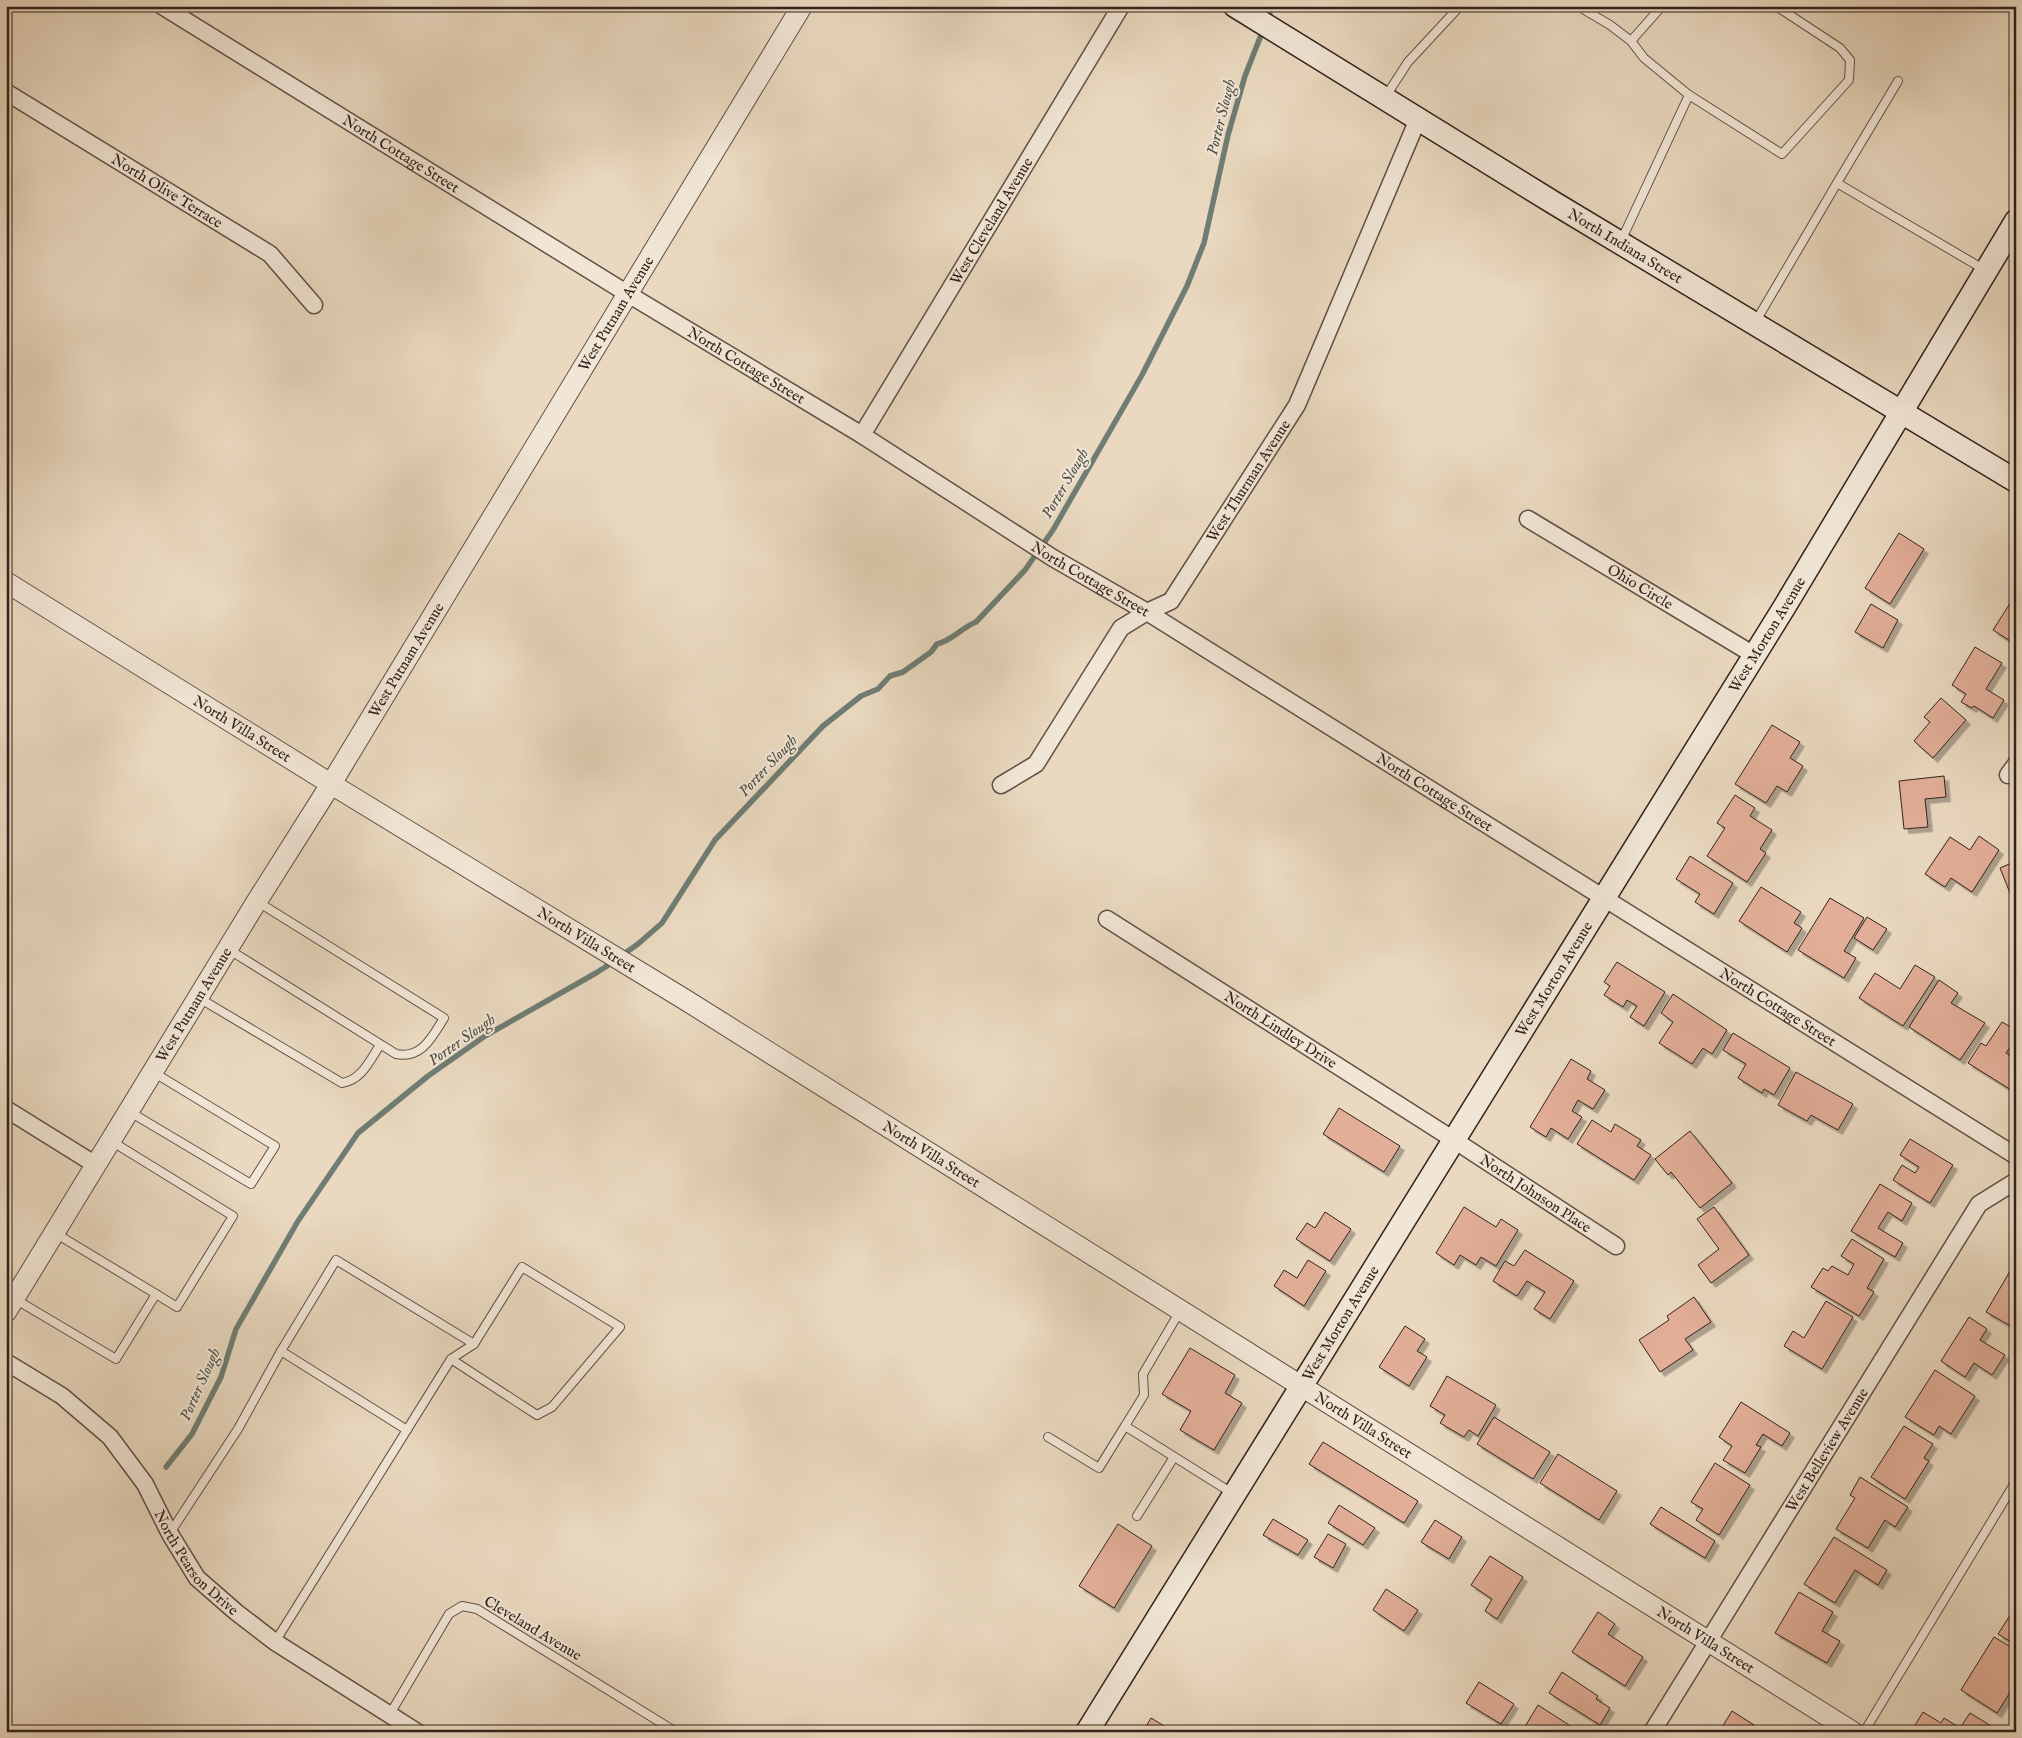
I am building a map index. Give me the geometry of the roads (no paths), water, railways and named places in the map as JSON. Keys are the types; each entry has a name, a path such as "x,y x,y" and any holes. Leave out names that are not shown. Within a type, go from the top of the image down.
{"main road":[{"name":"North Indiana Street","path":"1240,9 1754,324 2016,481"},
{"name":"West Morton Avenue","path":"1087,1732 1754,655 2016,222"}],"street":[{"name":"North Cottage Street","path":"162,6 628,294 862,435 1053,558 1147,612 2016,1156"},
{"name":"West Putnam Avenue","path":"10,1305 331,784 802,6"},
{"name":"West Cleveland Avenue","path":"862,435 1121,6"},
{"name":"North Olive Terrace","path":"6,92 270,254 314,305"},
{"name":"West Thurman Avenue","path":"1001,785 1036,764 1121,628 1147,612 1171,601 1297,405 1418,118"},
{"name":"Ohio Circle","path":"1528,519 1754,655"},
{"name":"North Villa Street","path":"6,582 331,784 638,971 1709,1640 1853,1732"},
{"name":"North Lindley Drive","path":"1107,919 1454,1140"},
{"path":"6,1109 96,1165"},
{"name":"North Johnson Place","path":"1454,1140 1616,1246"},
{"name":"West Belleview Avenue","path":"1652,1732 1979,1204 2016,1181"},
{"name":"North Pearson Drive","path":"6,1362 62,1396 110,1437 145,1484 170,1534 197,1578 236,1612 275,1642 418,1732"}],"lane":[{"path":"1385,98 1408,62 1460,6"},
{"path":"1578,6 1610,24 1630,41 1644,58 1689,95 1782,154 1849,80 1850,60 1840,48 1776,6"},
{"path":"1630,41 1662,6"},
{"path":"1754,324 1898,81"},
{"path":"1621,243 1689,95"},
{"path":"1837,183 1986,271"},
{"path":"228,949 396,1054 404,1056 418,1052 429,1042 444,1018 257,902"},
{"path":"199,998 342,1083 353,1080 364,1070 380,1045"},
{"path":"129,1111 252,1184 274,1146 153,1072"},
{"path":"55,1233 177,1307 233,1216 111,1141"},
{"path":"170,1534 238,1429 281,1351 336,1260 474,1344"},
{"path":"275,1642 451,1359 474,1344 522,1268 620,1327 552,1407 537,1415 451,1359"},
{"path":"10,1305 116,1359 156,1294"},
{"path":"1048,1437 1099,1468 1144,1395 1143,1374 1180,1311"},
{"path":"281,1351 407,1430"},
{"path":"1125,1426 1234,1494"},
{"path":"1138,1516 1174,1457"},
{"path":"1864,1732 2016,1481"},
{"name":"Cleveland Avenue","path":"390,1714 449,1614 462,1606 477,1609 676,1732"}],"waterway":[{"name":"Porter Slough","path":"1267,21 1272,6"},
{"name":"Porter Slough","path":"621,956 662,923 715,840 823,726 861,696 878,689 890,676 903,672 931,652 937,644 976,622 1025,570 1053,530 1142,375 1187,286 1204,243 1228,135 1245,76 1263,30"},
{"name":"Porter Slough","path":"166,1467 192,1434 221,1377 236,1329 298,1221 358,1133 428,1076 485,1036 613,962"}]}
